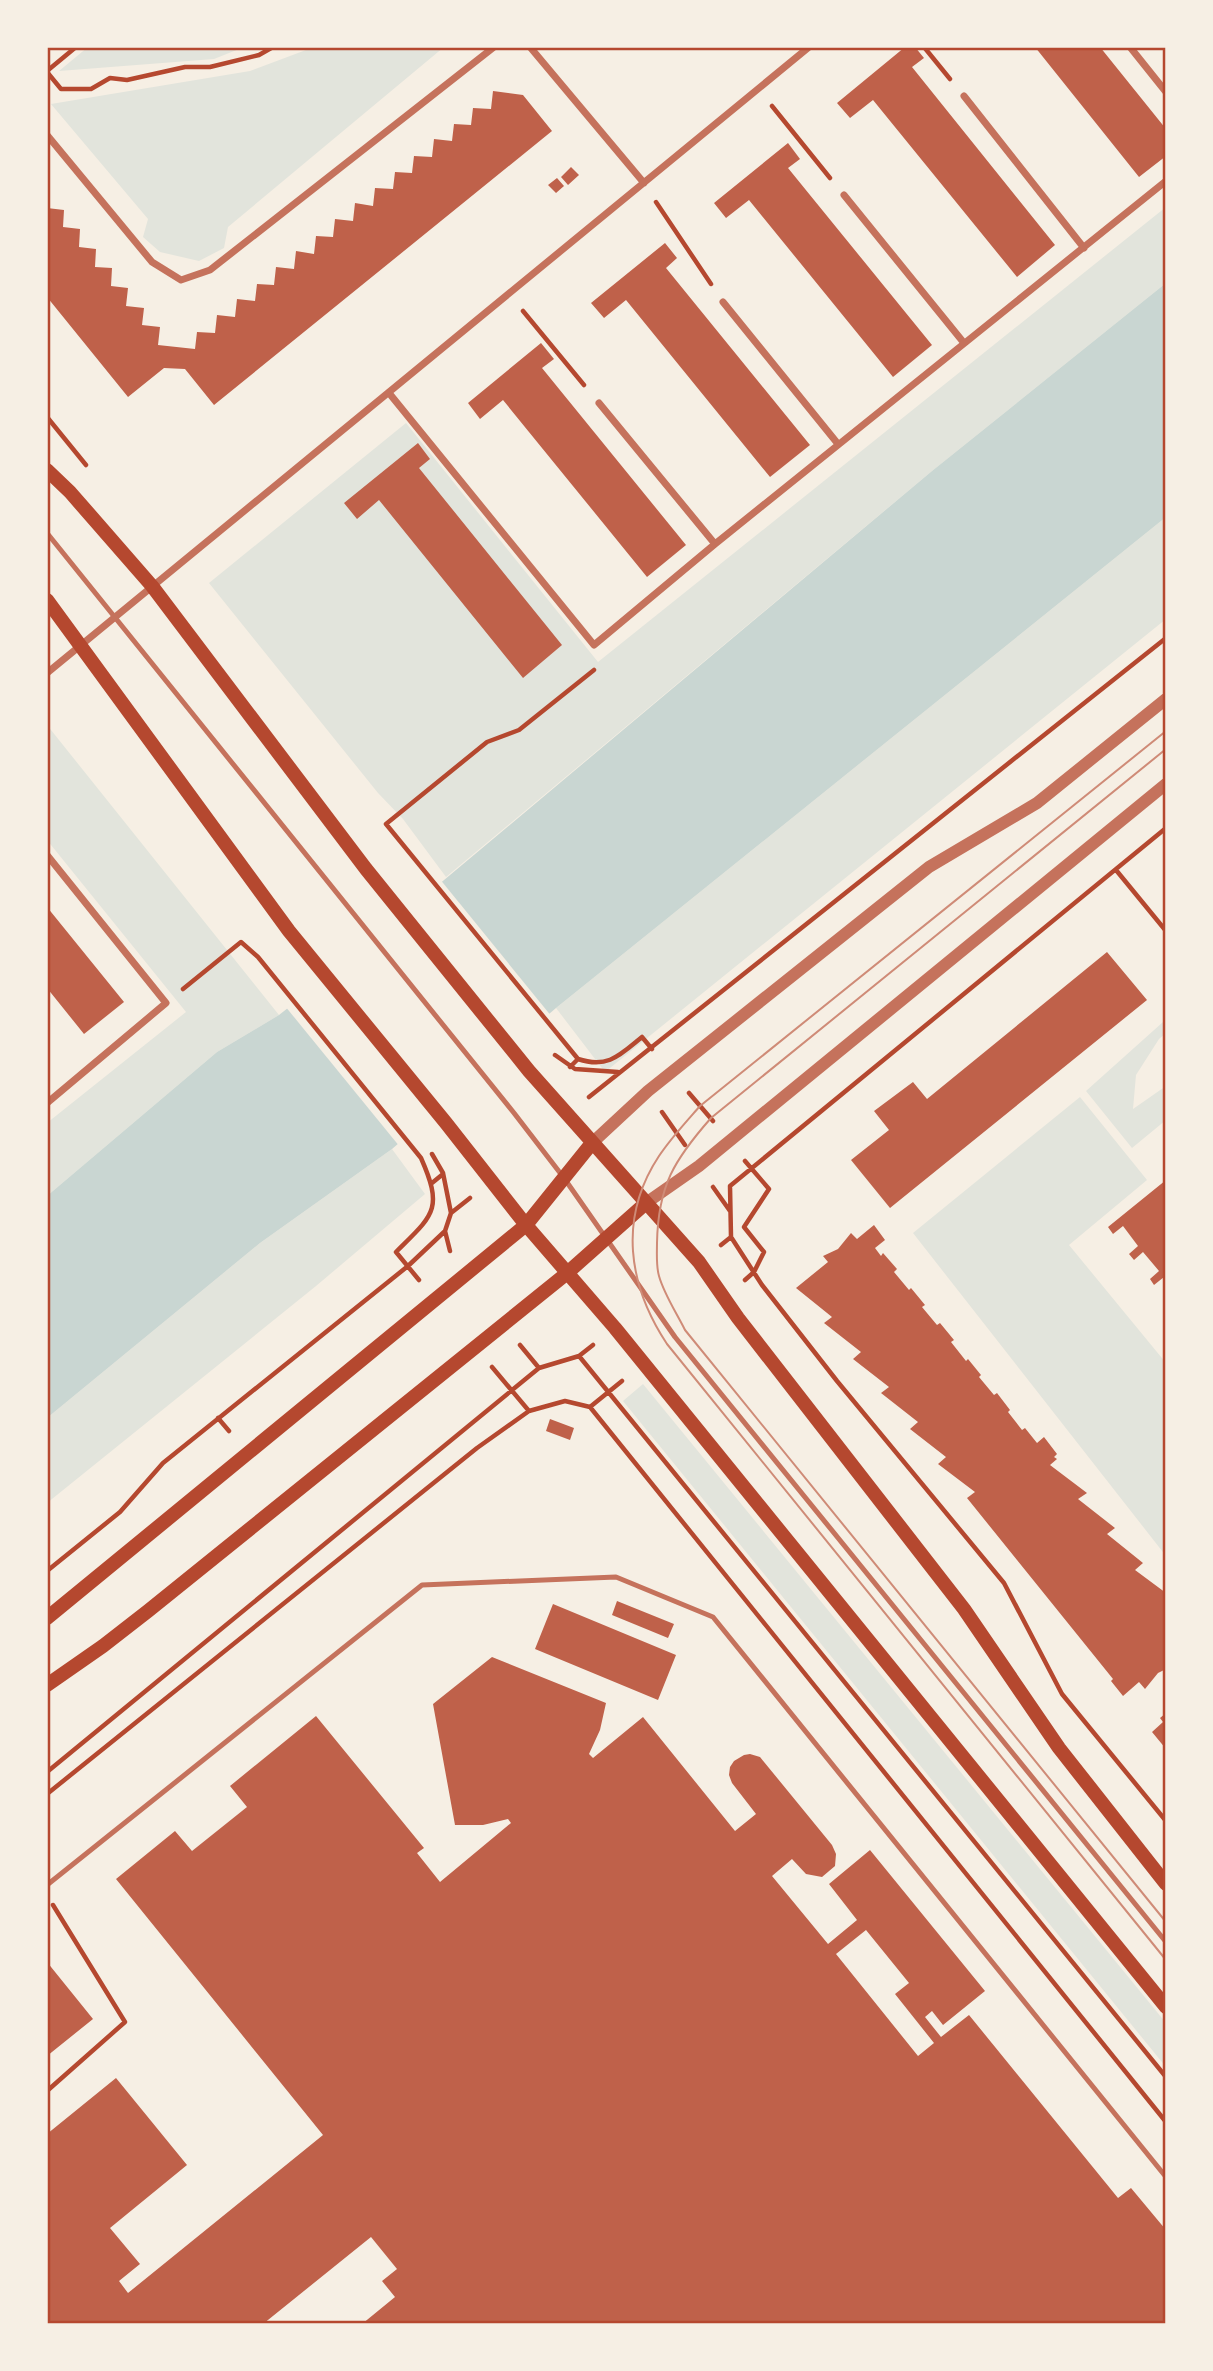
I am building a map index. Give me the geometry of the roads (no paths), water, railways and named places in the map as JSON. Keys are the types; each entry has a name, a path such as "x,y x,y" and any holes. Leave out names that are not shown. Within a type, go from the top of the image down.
{"main road":[{"path":"47,470 70,492 152,586 366,869 529,1071 699,1262 738,1318 964,1609 1059,1748 1166,1884"},
{"path":"47,600 289,931 1166,2007"},
{"path":"47,1618 526,1225 592,1143"},
{"path":"47,1685 103,1646 566,1274 646,1203"}],"street":[{"path":"47,135 152,262 181,280 210,271 494,47"},
{"path":"530,47 644,183"},
{"path":"47,673 809,47"},
{"path":"1130,47 1166,92"},
{"path":"964,96 1084,248"},
{"path":"389,393 594,645 838,444 1166,181"},
{"path":"844,195 964,343"},
{"path":"723,302 838,444"},
{"path":"599,403 715,544"},
{"path":"592,1143 648,1091 929,867 1037,803 1166,699"},
{"path":"646,1203 699,1166 1166,784"},
{"path":"47,855 166,1003 47,1103"}],"lane":[{"path":"47,533 564,1178 675,1337 1166,1941"},
{"path":"47,1885 422,1585 616,1577 713,1617 1166,2177"}],"tram line":[{"path":"1166,731 700,1106 664,1149 646,1179 637,1203 633,1227 637,1275 654,1322 667,1344 1166,1960"},
{"path":"1166,749 711,1118 687,1147 670,1175 658,1223 657,1256 661,1283 685,1330 1166,1922"}]}
